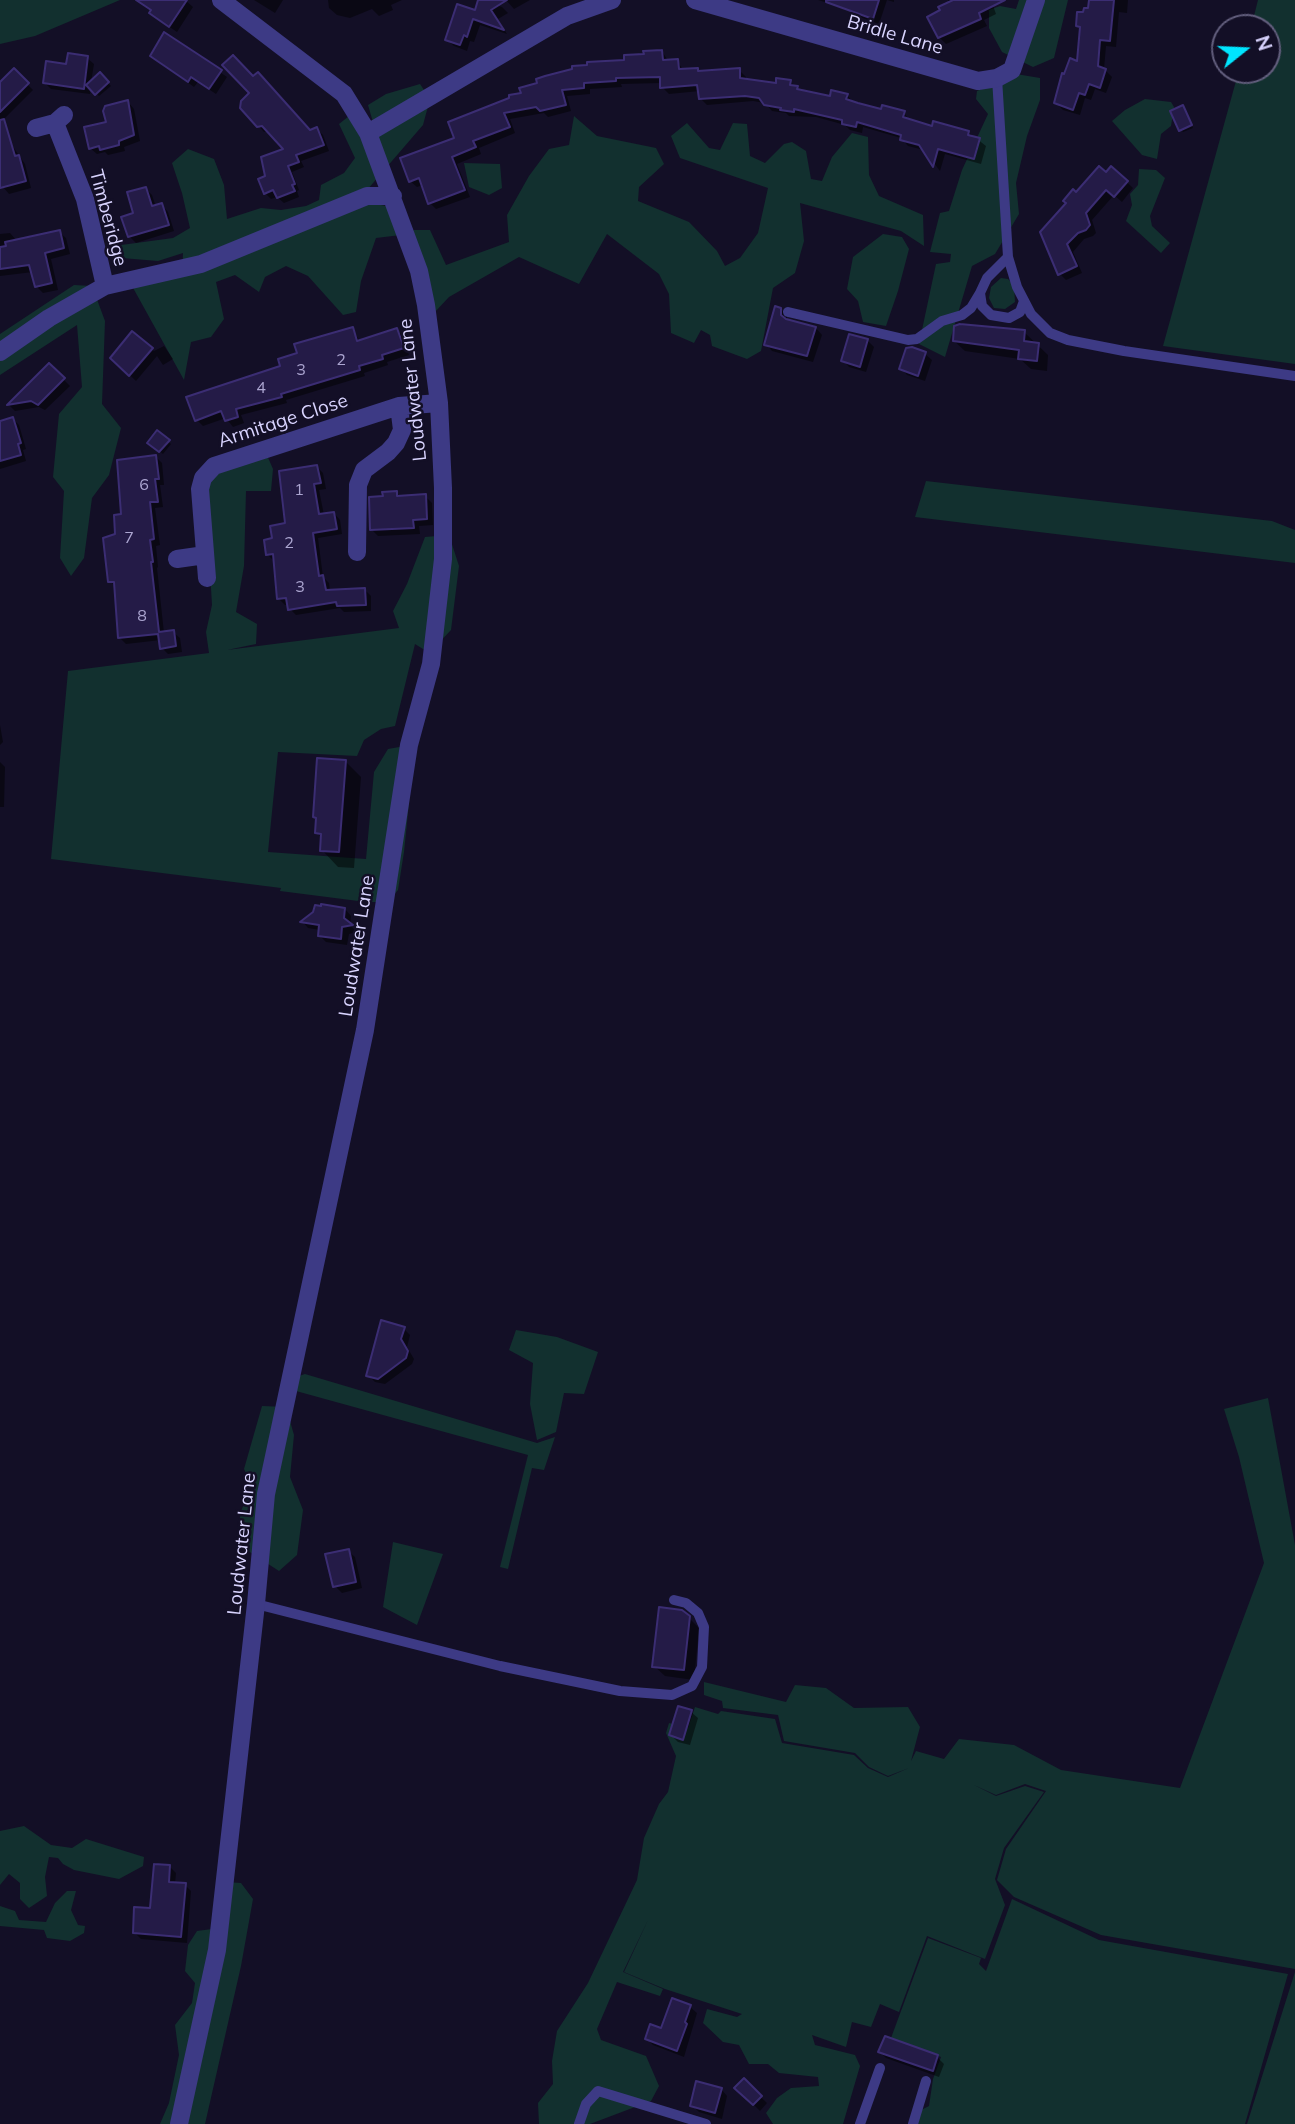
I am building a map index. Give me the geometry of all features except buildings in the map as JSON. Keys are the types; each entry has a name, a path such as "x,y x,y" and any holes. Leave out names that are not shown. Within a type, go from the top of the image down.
{"street":[{"name":"Loudwater Lane","path":"179,2124 217,1950 266,1494 365,1031 409,745 430,664 443,559 439,403 426,306 419,271 369,133 344,94 220,0"},
{"path":"369,133 567,16 612,0"},
{"name":"Bridle Lane","path":"695,0 978,81 997,78"},
{"path":"997,78 1012,70 1036,0"},
{"name":"Timberidge","path":"36,128 59,119 85,199 104,286"},
{"path":"0,352 49,318 104,286 201,264 367,195 393,196"},
{"name":"Armitage Close","path":"207,578 200,489 203,478 214,466 399,406 439,403"},
{"path":"357,552 358,485 364,470 396,443 402,430 399,406"},
{"path":"177,559 205,555"}],"lane":[{"path":"997,78 1008,257 1017,288 1031,314 1050,333 1068,340 1295,376"},
{"path":"788,312 917,340 943,321 962,316 971,308 987,278 1008,257"},
{"path":"980,293 982,306 990,315 1009,318 1020,312 1024,300"},
{"path":"256,1604 500,1666 620,1691 672,1695 692,1686 702,1667 704,1627 698,1613 686,1603 674,1600"},
{"path":"860,2124 880,2068"},
{"path":"913,2124 926,2081"},
{"path":"579,2124 586,2104 598,2091 706,2124"}],"green space":[{"path":"0,0 120,0 35,36 0,44"},
{"path":"1019,0 1068,0 1054,58 1033,67 1002,52 989,28 989,10 1000,6 1016,9"},
{"path":"1258,0 1295,0 1295,364 1163,346 1235,84 1281,84 1281,14 1254,14"},
{"path":"1016,74 1040,78 1040,100 1027,136 1016,183 1019,214 995,254 972,266 945,357 919,344 936,264 950,262 951,254 930,252 940,213 949,211 962,170 988,114 976,99 977,91"},
{"path":"420,84 430,99 423,125 367,190 371,203 391,207 401,235 376,238 361,281 356,312 343,315 308,276 286,266 265,277 259,292 235,275 216,282 224,319 211,337 191,342 184,380 132,286 182,274 183,253 158,261 122,258 114,246 173,238 190,228 172,163 188,149 214,159 224,185 227,219 261,208 281,210 306,206 319,200 321,185 344,173 355,158 339,124 349,116 377,136 368,105 386,94"},
{"path":"1145,99 1171,102 1174,107 1171,126 1161,134 1157,159 1142,155 1112,121"},
{"path":"574,116 597,136 656,148 664,164 639,187 638,201 689,222 717,251 725,266 740,258 758,233 768,188 680,158 671,136 687,123 709,148 720,150 733,123 747,124 750,156 765,163 784,144 792,142 806,151 811,179 822,181 832,157 852,133 868,137 869,175 879,196 923,215 924,246 901,231 800,203 804,241 795,273 773,288 761,351 747,359 712,346 710,335 701,330 694,343 671,333 669,294 659,274 607,234 579,284 519,257 449,297 434,313 404,239 414,230 430,230 446,265 509,242 507,215 529,176 549,149 569,145"},
{"path":"464,163 500,164 502,188 489,195 469,187"},
{"path":"1139,169 1156,170 1165,178 1150,216 1152,226 1170,243 1161,253 1126,221 1132,205 1130,194 1138,185"},
{"path":"883,234 902,237 909,249 886,326 863,322 858,301 847,289 853,257"},
{"path":"1001,278 1008,279 1014,285 1015,302 1005,309 994,308 989,298 991,287"},
{"path":"74,285 92,286 105,321 102,404 121,428 109,475 92,498 84,558 71,576 60,558 64,491 53,477 59,414 82,387 77,325 0,375 0,334"},
{"path":"266,453 273,469 271,491 246,491 244,566 236,612 257,624 256,644 227,650 399,628 393,611 407,584 425,537 449,535 459,566 451,630 436,646 423,649 415,644 395,726 381,729 364,740 357,756 278,752 268,852 366,859 374,772 388,749 405,746 409,803 404,852 398,890 388,902 366,902 280,891 281,888 51,859 68,671 209,653 206,632 212,605 206,504 208,483 222,467"},
{"path":"926,481 1272,521 1295,530 1295,563 915,517"},
{"path":"516,1330 557,1337 598,1352 584,1394 564,1393 556,1432 537,1440 530,1404 533,1363 509,1350"},
{"path":"305,1374 537,1443 555,1437 544,1470 532,1468 508,1569 500,1567 528,1455 296,1391 299,1376"},
{"path":"1268,1398 1295,1545 1295,1969 1101,1935 1014,1897 997,1880 1006,1849 1046,1791 1025,1784 996,1795 974,1785 996,1796 1025,1786 1044,1792 1004,1848 995,1879 1005,1905 985,1959 927,1936 899,2012 880,2004 871,2027 852,2022 846,2047 812,2035 815,2045 855,2055 860,2066 843,2124 773,2124 766,2113 777,2098 791,2088 819,2086 818,2077 779,2073 768,2064 749,2064 739,2045 723,2042 703,2023 707,2009 737,2017 742,2014 665,1989 624,1972 648,1920 623,1972 663,1989 660,1996 617,1982 597,2029 601,2040 646,2056 659,2086 651,2101 590,2124 539,2124 538,2103 553,2084 552,2061 557,2031 588,1983 637,1880 644,1838 659,1804 668,1792 676,1756 666,1733 669,1723 688,1728 695,1707 718,1714 721,1711 775,1719 782,1743 854,1755 868,1768 888,1777 909,1768 888,1776 869,1767 855,1753 784,1741 778,1715 723,1708 722,1701 704,1695 704,1682 786,1702 795,1685 826,1688 854,1708 908,1707 920,1727 911,1761 916,1751 944,1759 959,1739 1014,1745 1061,1770 1180,1788 1264,1563 1239,1457 1224,1409"},
{"path":"262,1406 286,1407 294,1435 290,1477 303,1510 297,1555 279,1571 236,1543 241,1511 252,1486 244,1469"},
{"path":"393,1542 443,1554 417,1625 383,1607"},
{"path":"24,1826 51,1845 72,1848 86,1839 144,1857 143,1866 119,1879 74,1870 58,1858 49,1857 45,1877 47,1896 29,1908 20,1899 20,1883 9,1874 0,1885 0,1831"},
{"path":"226,1882 241,1883 253,1899 241,1966 205,2124 160,2124 169,2103 179,2055 175,2025 192,2003 195,1983 185,1971 188,1945 197,1931 212,1929"},
{"path":"67,1891 76,1891 71,1910 78,1925 85,1926 84,1933 70,1941 47,1938 44,1930 0,1926 0,1906 15,1911 19,1920 46,1922 55,1903"},
{"path":"1012,1899 1099,1940 1288,1974 1245,2124 915,2124 919,2111 929,2106 933,2079 941,2057 891,2038 928,1938 981,1958 979,1964 986,1971"},
{"path":"1295,1972 1295,2124 1247,2124"}]}
